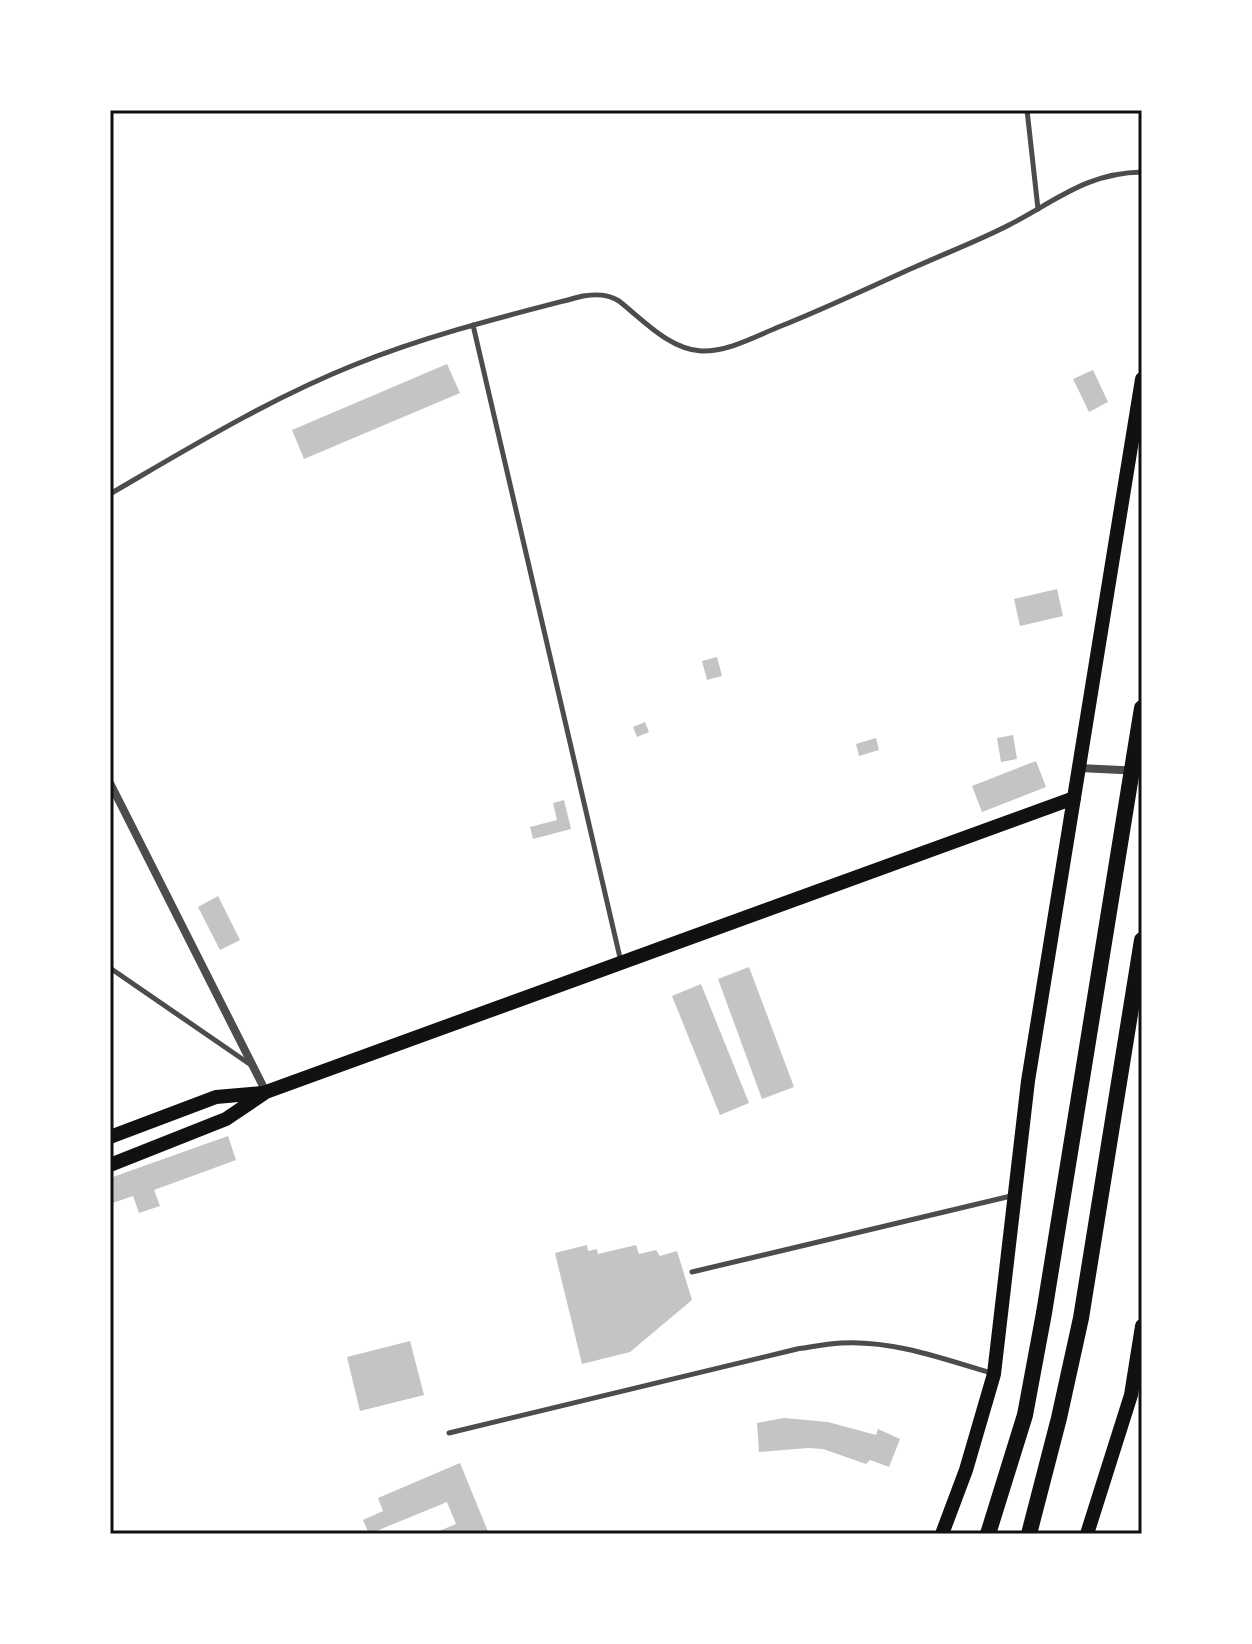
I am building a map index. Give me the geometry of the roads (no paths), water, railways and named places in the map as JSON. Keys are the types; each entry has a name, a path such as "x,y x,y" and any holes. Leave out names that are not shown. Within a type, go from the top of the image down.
{"highway":[{"path":"988,1534 1025,1415 1142,708"},
{"path":"1029,1534 1081,1318 1142,940"}],"main road":[{"path":"942,1534 966,1470 994,1374 1028,1081 1142,379"},
{"path":"110,1165 226,1119 266,1092 1074,798"},
{"path":"110,1137 216,1097 266,1092"},
{"path":"1087,1534 1131,1395 1142,1326"}],"street":[{"path":"1079,768 1142,771"},
{"path":"110,783 266,1092"}],"lane":[{"path":"1027,110 1038,209"},
{"path":"110,494 271,403 352,365 473,325 598,294 619,301 674,343 702,351 725,348 813,313 1008,226 1075,188 1105,175 1142,172"},
{"path":"473,325 621,963"},
{"path":"110,968 253,1066"},
{"path":"692,1272 1014,1195"},
{"path":"449,1433 797,1349 843,1343 911,1349 994,1374"}]}
